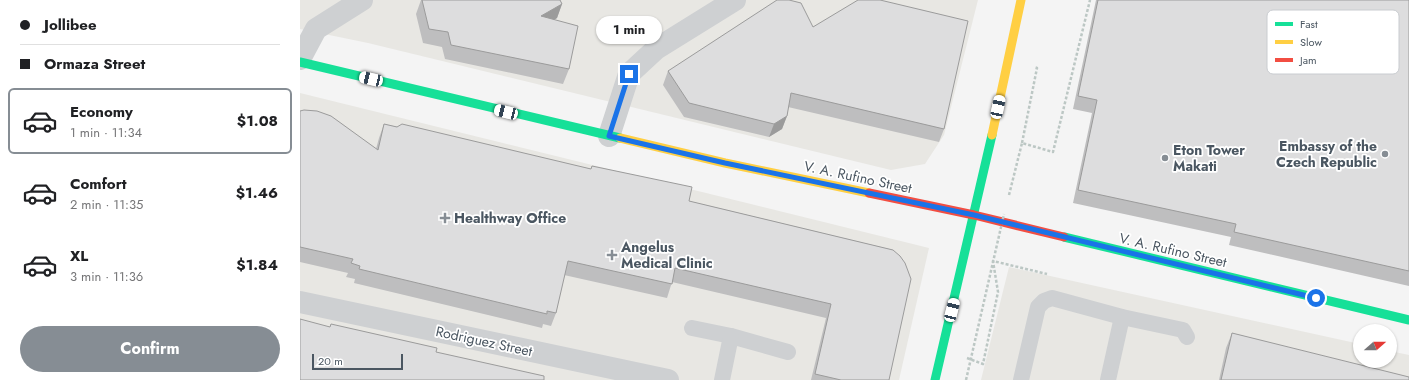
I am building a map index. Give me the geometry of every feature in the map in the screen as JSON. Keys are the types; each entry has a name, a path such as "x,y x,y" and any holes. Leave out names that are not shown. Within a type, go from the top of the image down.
{"street":[{"path":"300,60 316,29 362,0"},
{"path":"609,136 629,74 656,49 735,0"},
{"path":"935,380 974,215 1021,0"},
{"name":"V. A. Rufino Street","path":"300,60 609,136 725,163 974,215 1409,320"},
{"name":"Rodriguez Street","path":"300,302 668,380"}],"lane":[{"path":"1021,380 1038,307 1044,301 1052,298 1122,317 1183,330 1187,337"},
{"path":"1108,380 1122,317"},
{"path":"692,328 731,336 788,352"},
{"path":"722,380 731,336"}],"path":[{"path":"1022,143 1053,152 1090,0"},
{"path":"1008,199 1031,100"},
{"path":"966,380 1006,206"},
{"path":"993,260 1021,267"},
{"path":"983,364 998,292 993,260"}],"shaded area":[{"path":"300,0 978,0 944,135 925,164 891,170 368,43 300,29"},
{"path":"300,93 929,248 899,380 300,380"},
{"path":"1009,267 1353,342 1353,368 1397,368 1397,352 1409,355 1409,380 981,380"}],"building":[{"path":"422,0 560,0 562,4 541,16 578,26 569,69 451,45 448,32 429,29"},
{"path":"777,0 789,0 801,3 813,27 858,0 880,0 968,21 944,129 791,93 787,116 774,124 689,103 668,71"},
{"path":"1098,0 1409,0 1409,271 1234,232 1236,224 1078,190 1097,100 1078,96"},
{"path":"300,111 317,111 331,116 378,150 384,124 397,127 402,124 591,169 592,166 692,187 689,201 893,250 905,263 911,279 889,380 841,380 815,374 831,304 675,268 672,284 568,261 556,313 547,311 547,314 359,269 360,266 351,263 353,259 300,247"},
{"path":"300,319 330,327 331,324 437,348 436,352 544,376 544,380 300,380"},
{"path":"1232,333 1353,363 1353,368 1373,368 1409,377 1409,380 1221,380"}],"traffic: fast":[{"path":"300,62 620,138"},
{"path":"935,380 992,135"},
{"path":"1064,237 1409,320"}],"traffic: slow":[{"path":"992,135 1021,0"},
{"path":"620,138 725,163 869,193"}],"traffic: jam":[{"path":"869,193 974,215 1064,237"}],"place":[{"name":"Embassy of the Czech Republic","path":"1385,154"},
{"name":"Eton Tower Makati","path":"1165,158"},
{"name":"Healthway Office","path":"445,218"},
{"name":"Angelus Medical Clinic","path":"612,255"}],"route":[{"path":"629,74 609,136 725,163 974,215 1113,250 1316,298"}]}
